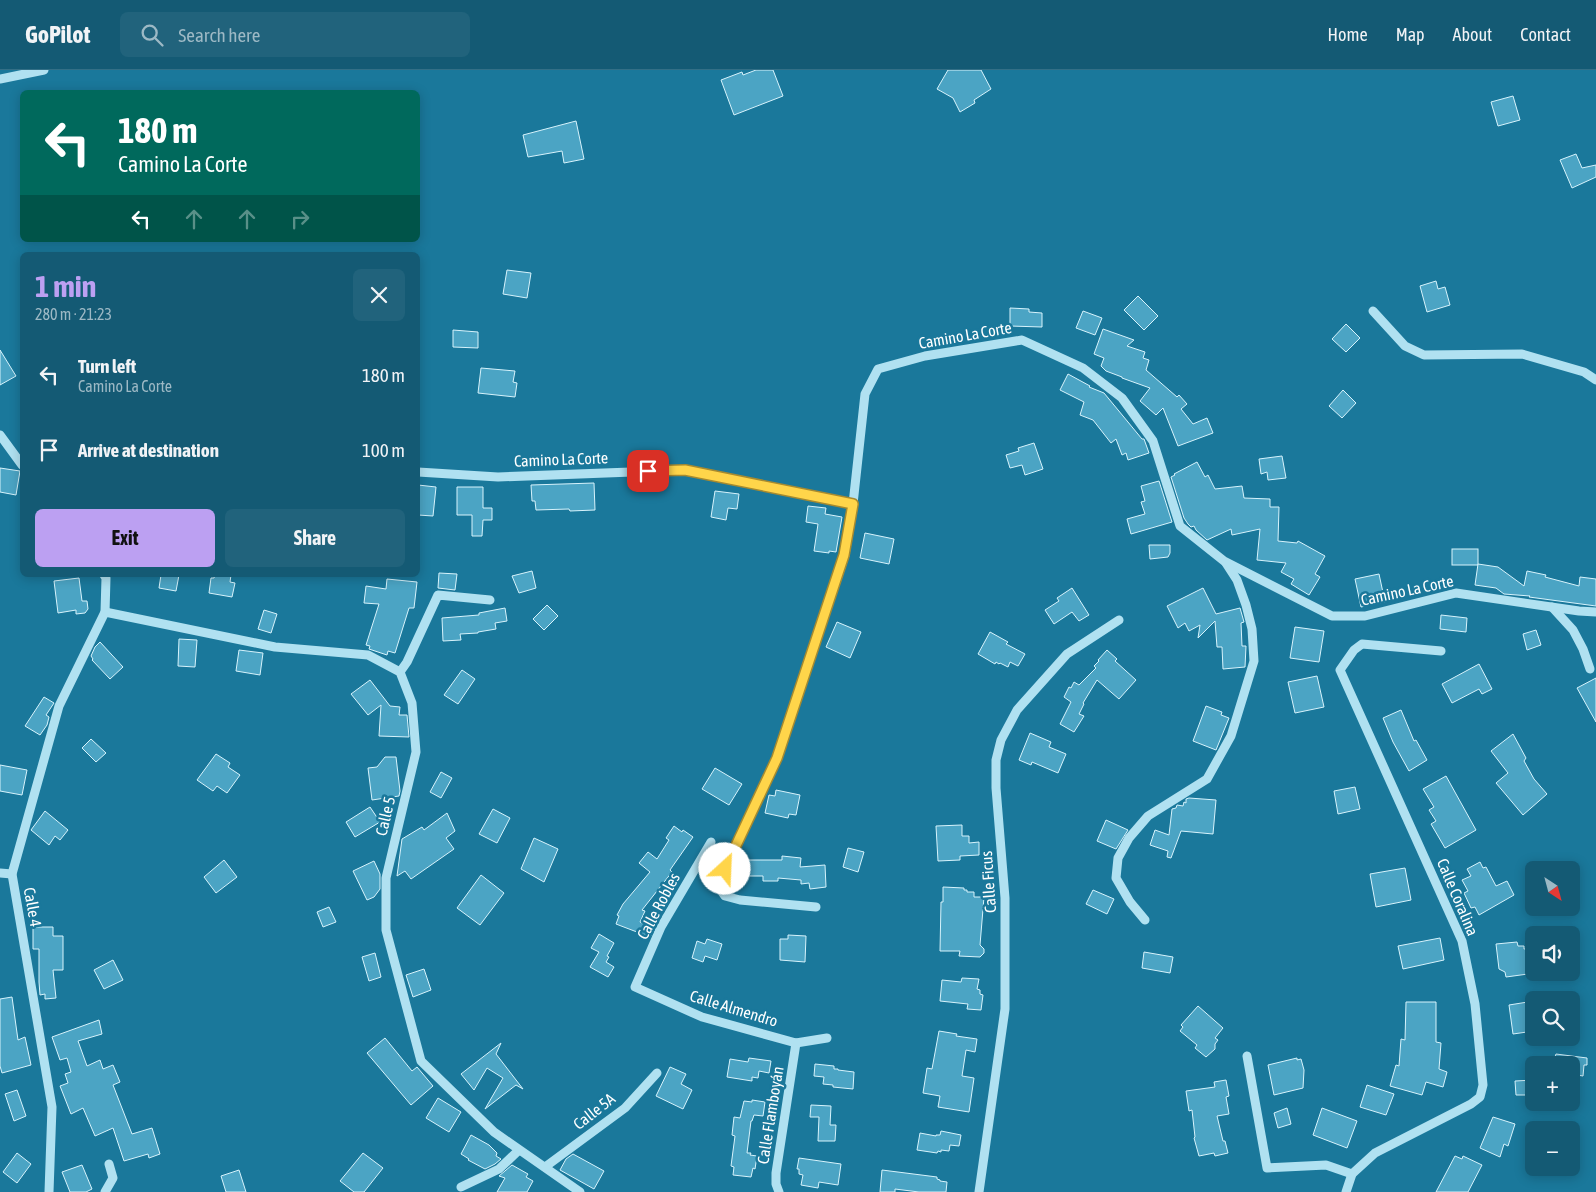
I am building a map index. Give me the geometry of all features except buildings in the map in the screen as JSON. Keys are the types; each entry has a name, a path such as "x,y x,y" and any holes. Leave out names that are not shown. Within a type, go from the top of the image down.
{"street":[{"path":"0,79 44,70"},
{"path":"1373,311 1405,346 1424,355 1522,354 1584,372 1596,380"},
{"name":"Camino La Corte","path":"420,472 498,477 685,470 853,504 865,394 878,369 925,356 1022,340 1083,368 1122,398 1152,441 1180,526 1224,561 1332,616 1365,616 1456,593 1596,612"},
{"path":"0,435 20,462"},
{"path":"816,907 732,898 724,896 717,885 777,758 844,555 853,504"},
{"path":"1145,920 1130,902 1116,878 1118,858 1129,838 1148,816 1207,779 1231,736 1254,661 1252,629 1246,605 1237,580 1224,561"},
{"path":"105,577 105,612 275,647 368,656 400,672 438,595 490,600"},
{"path":"1552,607 1574,630 1584,649 1590,669"},
{"name":"Calle 4","path":"49,1192 52,1107 12,874 60,706 105,612"},
{"name":"Calle Ficus","path":"979,1192 1005,1009 1005,898 996,788 996,760 1001,740 1017,710 1067,654 1119,620"},
{"name":"Calle Coralina","path":"1346,1192 1352,1174 1375,1153 1470,1104 1480,1097 1483,1085 1475,1004 1462,941 1340,670 1354,650 1362,644 1440,650"},
{"name":"Calle 5","path":"400,672 412,703 416,752 386,878 386,930 421,1061 494,1132 580,1192"},
{"name":"Calle Robles","path":"636,987 661,927 711,842"},
{"path":"0,873 12,874"},
{"name":"Calle Almendro","path":"636,987 702,1017 796,1042 827,1038"},
{"name":"Calle Flamboyán","path":"780,1192 776,1184 776,1173 796,1042"},
{"path":"1247,1056 1267,1168 1326,1165 1352,1174"},
{"name":"Calle 5A","path":"545,1167 625,1108 657,1073"},
{"path":"461,1187 499,1168 519,1150"},
{"path":"105,1192 113,1178 109,1164"}],"route":[{"path":"648,471 685,470 853,504 844,555 777,758 725,869"}]}
